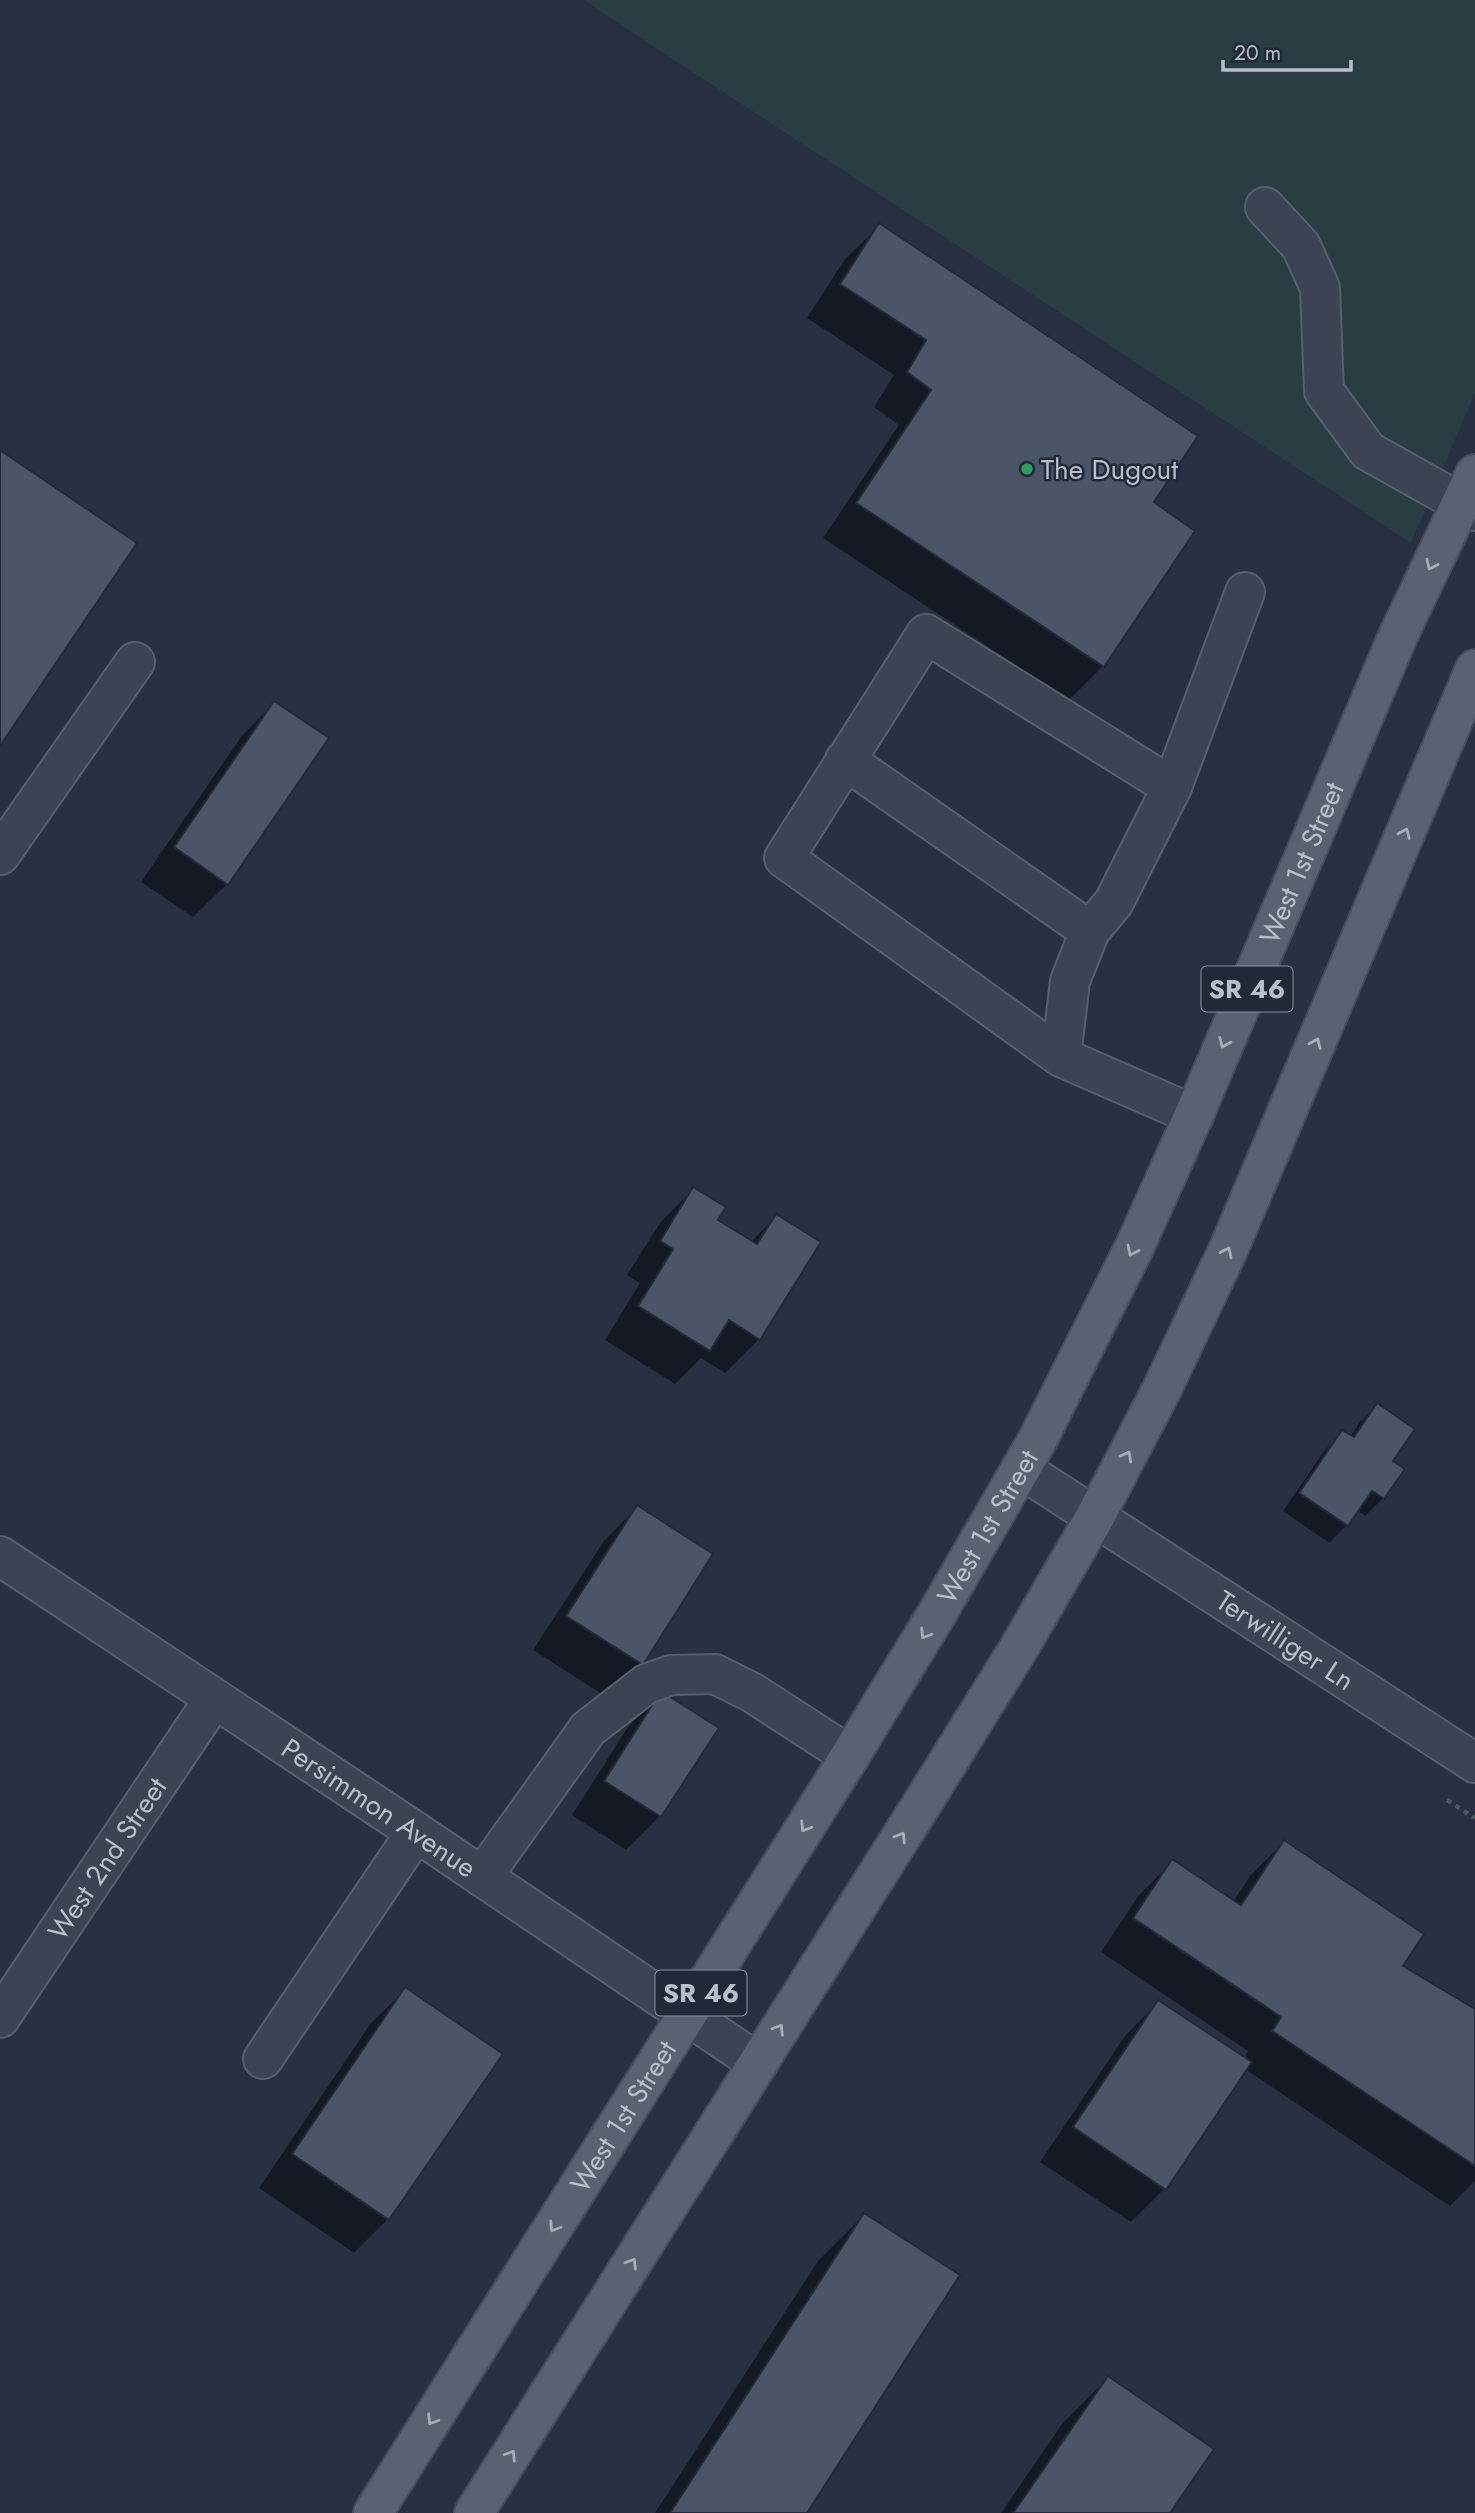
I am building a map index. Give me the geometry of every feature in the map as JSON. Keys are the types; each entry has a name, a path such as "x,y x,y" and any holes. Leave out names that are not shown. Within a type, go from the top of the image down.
{"main road":[{"name":"West 1st Street","path":"373,2513 850,1756 939,1612 1021,1469 1135,1246 1194,1115 1392,649 1470,496"},
{"name":"SR 46","path":"474,2513 1019,1648 1095,1517 1161,1391 1229,1248 1475,669"}],"street":[{"path":"1265,207 1301,246 1321,288 1324,391 1368,451 1470,496"},
{"path":"1060,1057 1070,981 1090,931 1114,902 1172,787 1245,592"},
{"path":"1172,787 926,634 784,858 1060,1057 1194,1115"},
{"path":"0,855 135,662"},
{"path":"845,760 1090,931"},
{"name":"Terwilliger Ln","path":"1021,1469 1475,1763"},
{"name":"Persimmon Avenue","path":"0,1556 758,2063"},
{"path":"482,1877 588,1729 646,1684 671,1675 715,1674 752,1693 850,1756"},
{"name":"West 2nd Street","path":"0,2018 214,1699"},
{"path":"263,2059 416,1832"}],"path":[{"path":"1447,1800 1475,1818"}],"shaded area":[{"path":"583,0 1475,0 1475,393 1411,543"}],"building":[{"name":"The Dugout","path":"879,223 1198,436 1154,502 1195,531 1104,667 856,503 931,390 907,372 926,340 840,284"},
{"path":"0,450 137,543 0,746"},
{"path":"274,701 329,738 228,885 174,847"},
{"path":"693,1187 726,1207 718,1220 757,1244 776,1214 821,1242 760,1340 729,1320 710,1351 638,1306 673,1249 660,1241"},
{"path":"1377,1403 1415,1429 1393,1461 1405,1469 1384,1499 1372,1491 1348,1526 1299,1493 1342,1430 1354,1437"},
{"path":"637,1505 713,1554 643,1665 566,1616"},
{"path":"661,1691 719,1728 661,1817 604,1781"},
{"path":"1284,1840 1424,1934 1403,1966 1475,2009 1475,2166 1272,2031 1281,2017 1133,1918 1172,1859 1241,1905"},
{"path":"405,1987 503,2054 389,2220 292,2154"},
{"path":"1158,2000 1252,2062 1166,2190 1073,2127"},
{"path":"864,2213 960,2275 807,2513 670,2513"},
{"path":"1108,2376 1214,2449 1170,2513 1013,2513"}],"place":[{"name":"The Dugout","path":"1027,469"}]}
